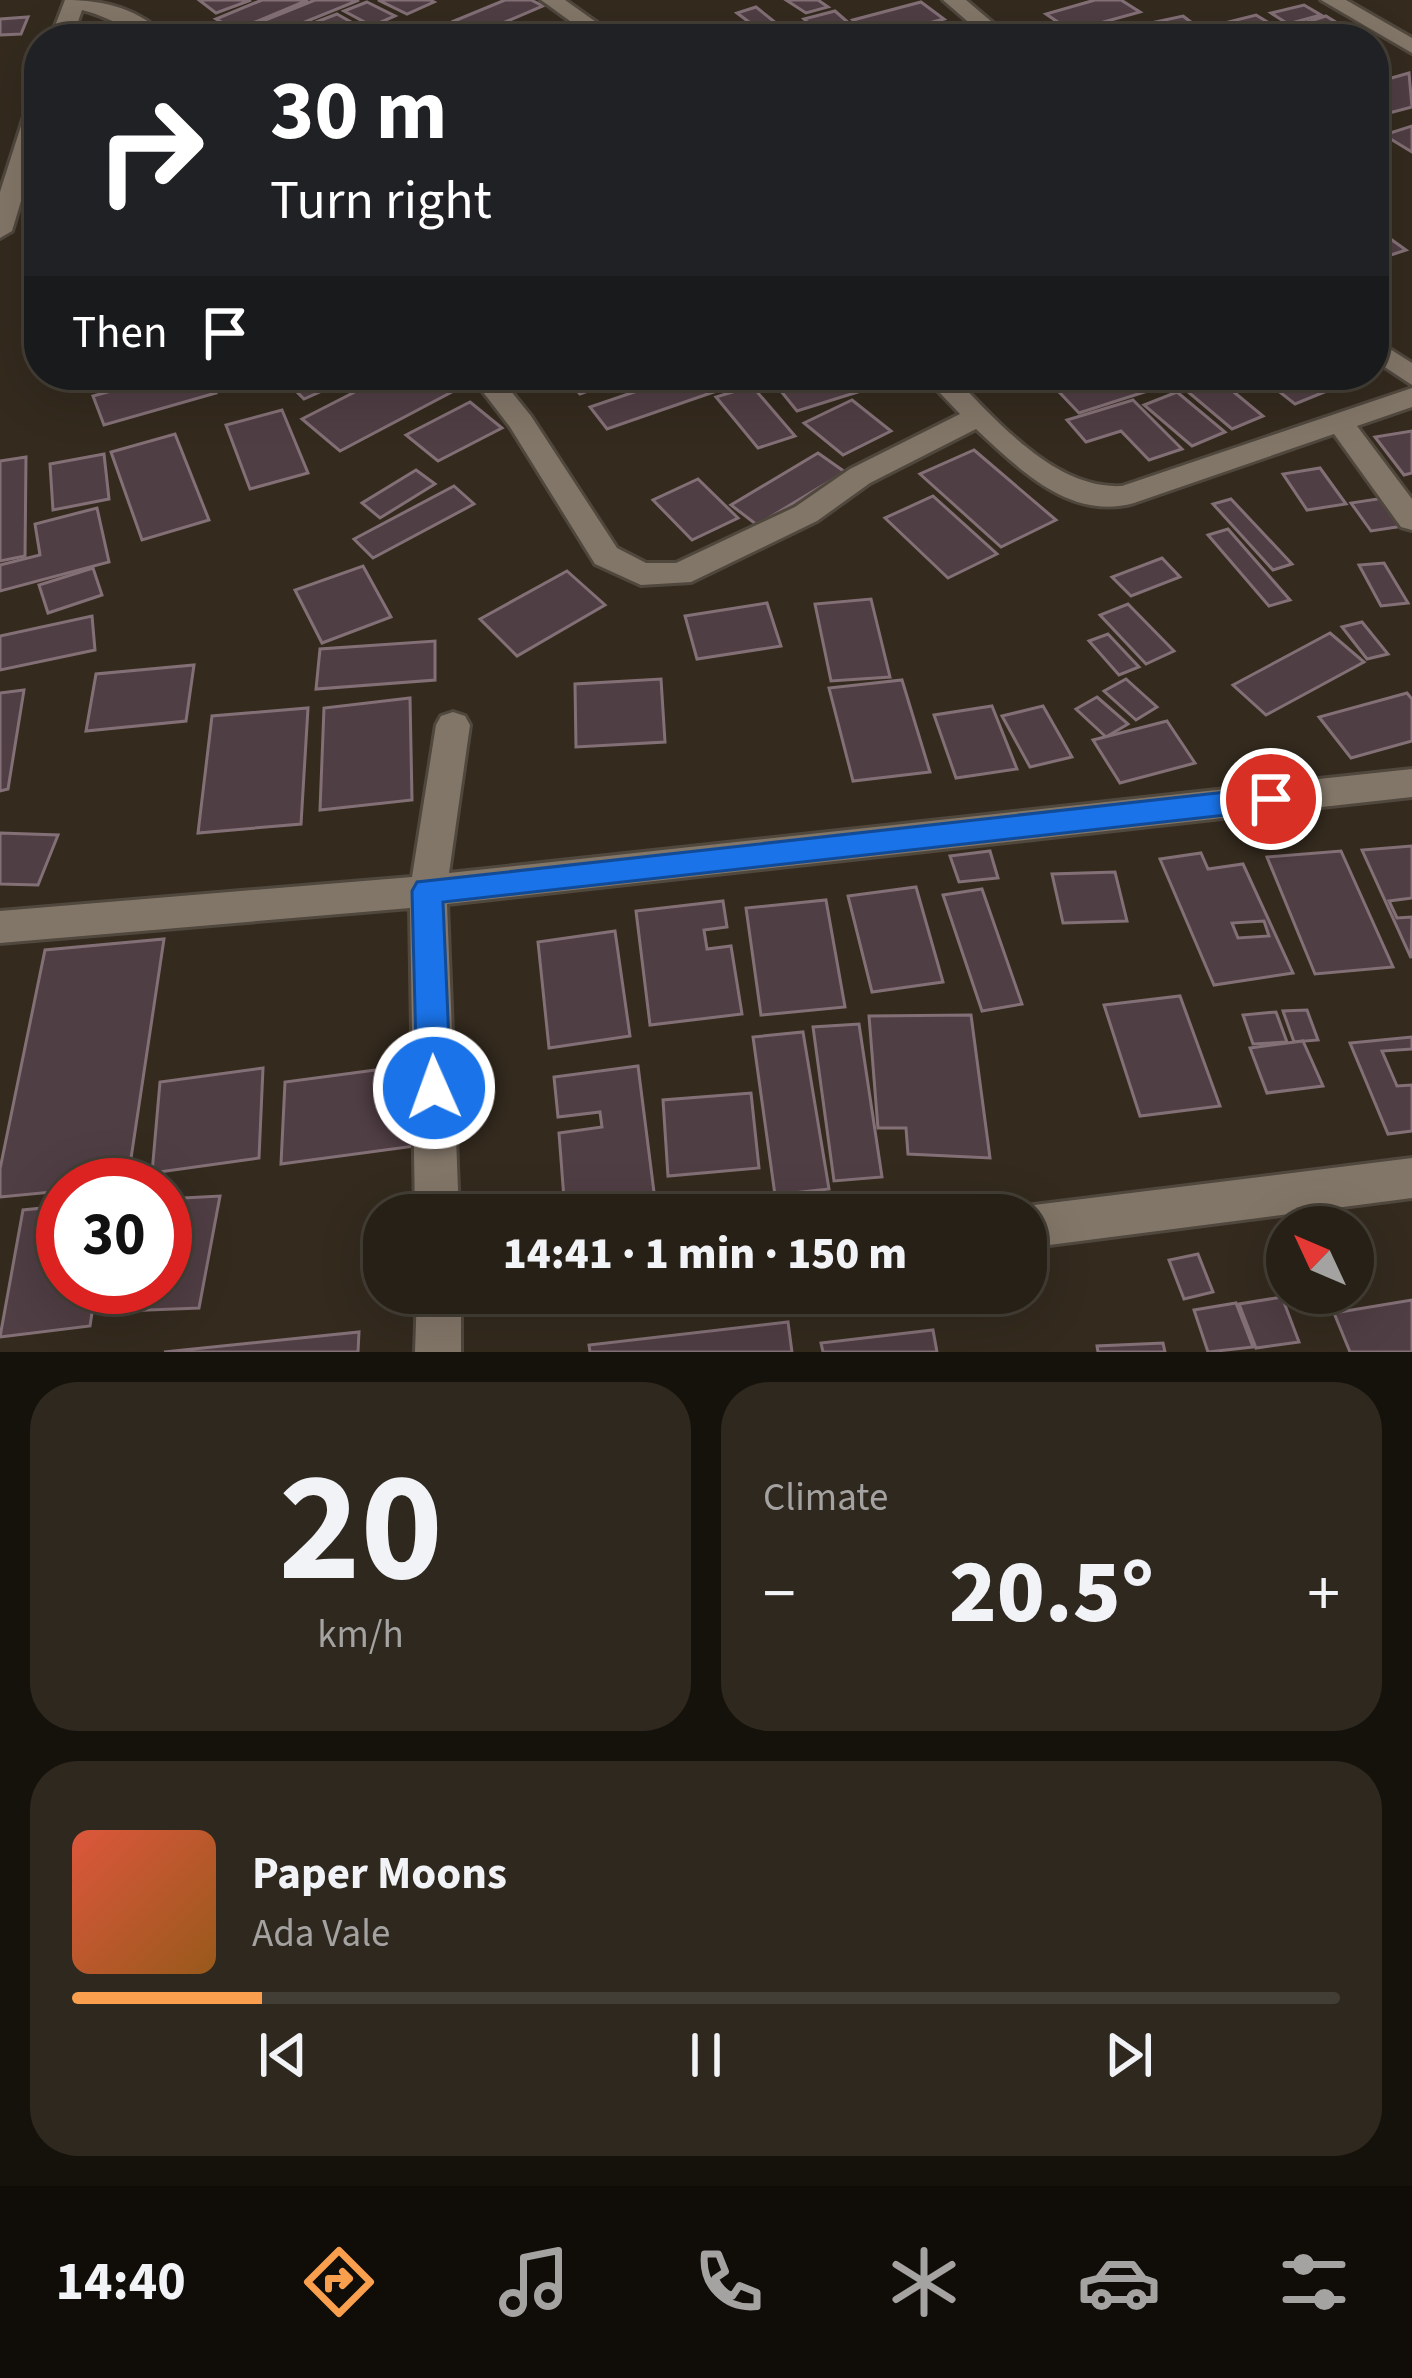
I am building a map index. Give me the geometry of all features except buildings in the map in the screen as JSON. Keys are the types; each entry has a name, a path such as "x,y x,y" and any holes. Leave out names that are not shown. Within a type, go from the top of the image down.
{"street":[{"path":"551,0 587,24"},
{"path":"953,0 982,24"},
{"path":"1331,0 1372,24"},
{"path":"74,1 125,14 138,24"},
{"path":"0,231 24,153"},
{"path":"496,390 606,556 640,574 680,574 806,514 860,476 977,417"},
{"path":"951,390 977,417 1071,490 1098,498 1124,496 1412,398"},
{"path":"1340,422 1412,520"},
{"path":"436,1194 428,891 453,724"},
{"path":"0,927 428,891 1412,783"},
{"path":"1047,1224 1412,1178"},
{"path":"438,1352 439,1314"}],"route":[{"path":"434,1088 428,891 1271,799"}]}
